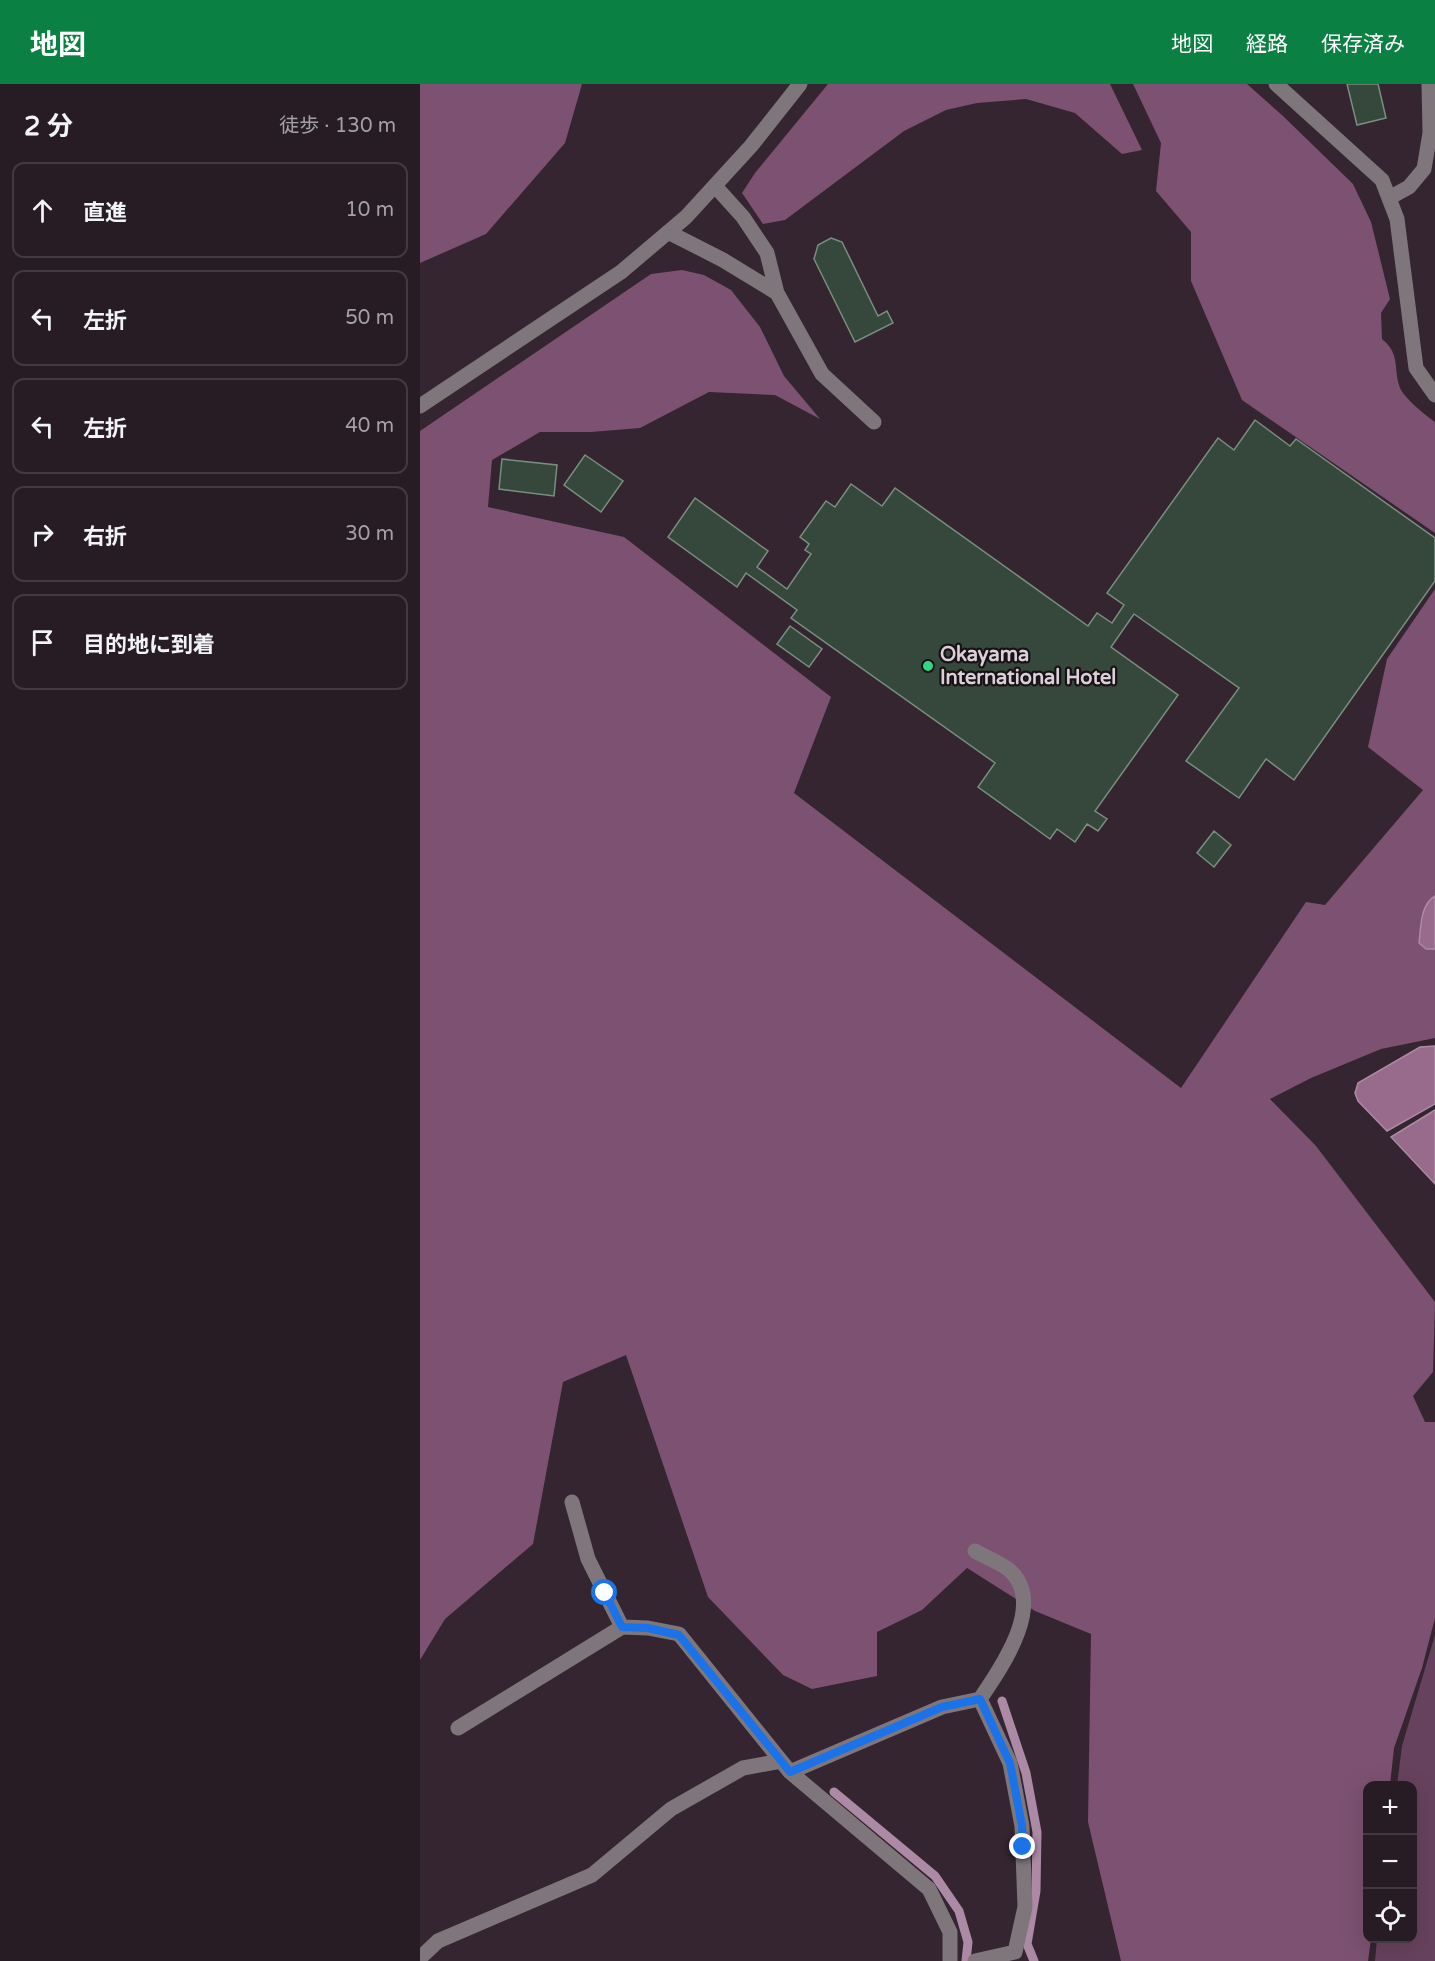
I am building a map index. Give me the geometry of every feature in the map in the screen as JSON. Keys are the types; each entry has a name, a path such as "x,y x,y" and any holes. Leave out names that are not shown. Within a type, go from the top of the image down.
{"street":[{"path":"420,406 621,272 686,217 751,146 800,84"},
{"path":"1275,84 1382,180 1397,219 1416,368 1435,395"},
{"path":"1389,198 1409,187 1424,169 1430,133 1429,84"},
{"path":"715,186 743,217 767,253 777,293 822,374 874,422"},
{"path":"668,232 723,260 777,293"},
{"path":"572,1502 588,1560 622,1627"},
{"path":"420,1958 438,1941 592,1875 671,1809 742,1768 786,1766 942,1707 980,1699 1007,1658 1023,1617 1022,1590 1009,1570 975,1551"},
{"path":"458,1728 622,1627 648,1628 679,1635 786,1766 929,1889 950,1932 950,1961"},
{"path":"975,1961 1015,1952 1025,1907 1022,1826 1010,1763 980,1699"}],"shaded area":[{"path":"420,84 582,84 565,143 486,234 420,263"},
{"path":"828,84 1110,84 1142,150 1122,154 1075,113 1026,99 977,103 946,110 904,131 785,220 763,224 742,193 755,173"},
{"path":"1133,84 1247,84 1353,184 1371,222 1390,299 1381,313 1382,339 1392,351 1401,390 1412,403 1435,422 1435,533 1242,400 1191,281 1191,232 1156,191 1161,143"},
{"path":"682,270 704,275 731,290 760,327 784,376 820,419 775,395 709,392 640,428 591,432 540,432 492,460 488,507 624,537 831,697 794,793 1181,1088 1306,902 1325,905 1423,790 1368,747 1387,659 1435,589 1435,1038 1381,1049 1311,1078 1270,1099 1316,1146 1435,1302 1433,1372 1413,1396 1425,1422 1435,1422 1435,1618 1422,1668 1394,1748 1390,1781 1363,1781 1363,1943 1370,1943 1368,1961 1121,1961 1088,1822 1091,1634 1035,1611 967,1568 922,1610 877,1632 877,1676 812,1689 783,1675 708,1597 626,1355 563,1382 533,1544 445,1619 420,1660 420,431 651,274"},
{"path":"1435,896 1435,949 1426,949 1419,943 1421,923 1426,905"},
{"path":"1435,1046 1435,1104 1387,1131 1358,1101 1355,1093 1358,1083 1420,1047"},
{"path":"1435,1110 1435,1184 1391,1137"},
{"path":"1435,1635 1435,1961 1375,1961 1377,1943 1417,1943 1417,1781 1398,1781 1402,1746"}],"building":[{"path":"1347,84 1378,84 1386,118 1357,125"},
{"path":"831,238 842,242 878,316 887,311 893,323 855,342 814,259 818,245"},
{"path":"1255,420 1290,446 1296,439 1435,538 1435,581 1294,780 1266,759 1239,798 1186,761 1239,688 1134,614 1111,647 1178,695 1095,811 1107,819 1098,831 1087,824 1075,842 1057,829 1050,839 978,787 995,763 791,618 797,610 746,573 737,587 668,537 695,498 768,551 757,567 787,589 811,554 805,550 809,544 800,537 826,501 835,507 851,484 882,506 895,488 1088,626 1097,613 1112,623 1124,605 1107,593 1218,438 1234,450"},
{"path":"585,455 623,481 601,512 564,485"},
{"path":"502,459 557,465 554,496 499,489"},
{"path":"790,626 822,649 809,667 777,644"},
{"path":"1214,831 1231,845 1214,867 1197,853"}],"waterway":[{"path":"1002,1701 1026,1773 1037,1832 1036,1891 1027,1944 1034,1961"},
{"path":"834,1792 935,1876 959,1911 968,1942 966,1961"}],"place":[{"name":"Okayama International Hotel","path":"928,666"}],"route":[{"path":"605,1593 622,1627 648,1628 679,1635 790,1772 942,1707 980,1699 1010,1763 1022,1826 1023,1847"}]}
